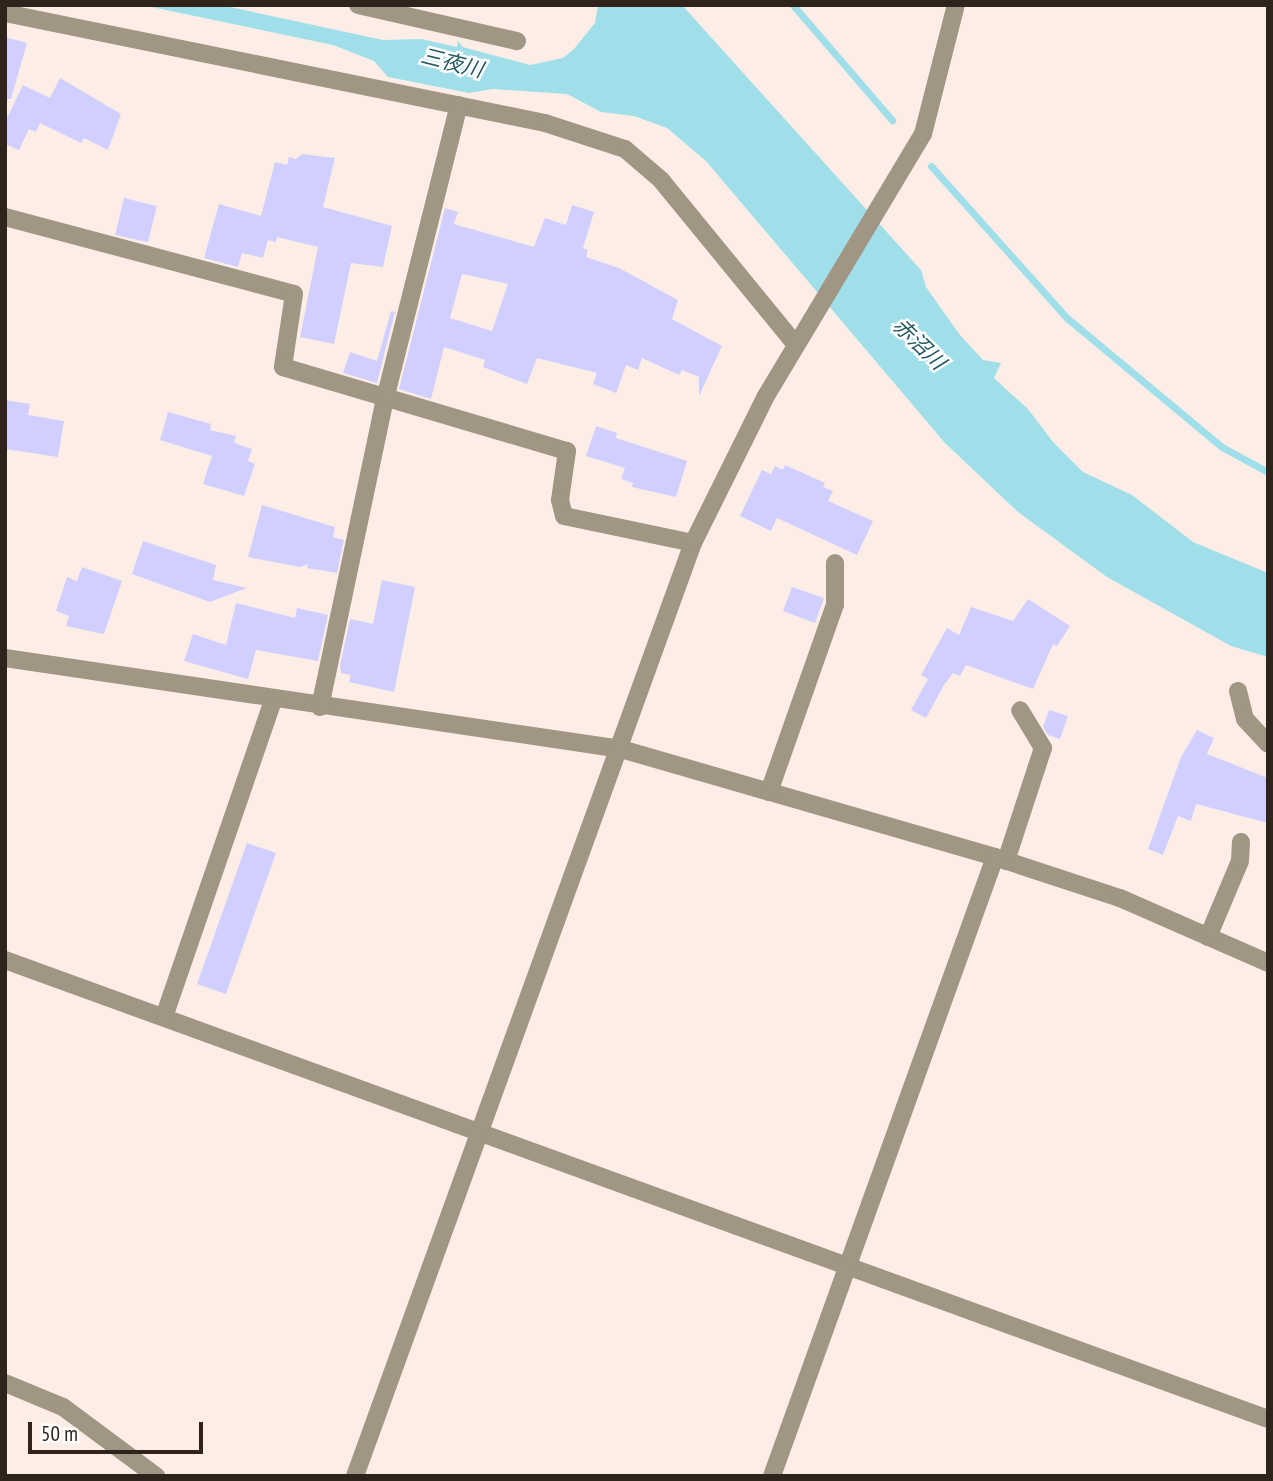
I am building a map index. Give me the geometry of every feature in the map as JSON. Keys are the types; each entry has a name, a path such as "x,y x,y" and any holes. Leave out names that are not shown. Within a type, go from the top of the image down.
{"street":[{"path":"358,5 517,41"},
{"path":"355,1476 621,749 693,543 728,466 796,345 896,182 922,134 956,5"},
{"path":"5,13 545,123 625,149 661,180 796,345"},
{"path":"320,707 385,398 459,105"},
{"path":"5,217 294,294 283,366 567,452 560,499 564,516 693,543"},
{"path":"769,792 835,605 835,563"},
{"path":"5,658 273,701 621,749 1000,859 1120,898 1268,963"},
{"path":"1238,691 1245,719 1268,744"},
{"path":"164,1017 273,701"},
{"path":"772,1476 847,1266 1043,748 1020,710"},
{"path":"1208,937 1240,861 1241,842"},
{"path":"5,960 1268,1419"},
{"path":"5,1383 63,1407 156,1476"}],"water":[{"path":"142,5 221,5 383,40 421,39 457,47 458,41 463,47 530,65 563,58 574,49 595,23 598,5 682,5 921,270 926,287 960,335 983,360 1001,363 994,378 1028,409 1053,442 1083,472 1132,495 1193,542 1268,573 1268,657 1231,646 1107,577 1018,512 945,443 706,161 667,128 634,116 601,112 567,94 493,89 469,93 388,77 374,61 333,45"}],"building":[{"path":"5,37 27,43 11,99 5,99"},
{"path":"60,78 121,114 108,150 84,138 81,143 40,123 36,132 29,129 19,150 5,144 5,122 23,85 50,98"},
{"path":"302,154 335,158 323,207 392,226 383,267 351,263 334,344 300,337 318,247 277,237 276,242 268,240 263,258 242,253 238,267 204,258 219,204 261,216 275,162 287,165 289,157 296,159"},
{"path":"124,198 157,206 148,242 115,235"},
{"path":"572,205 594,212 583,248 588,250 586,257 619,268 678,300 672,319 722,346 699,396 699,377 682,370 679,375 642,358 638,370 626,365 616,393 593,384 597,373 537,358 527,384 483,367 485,360 444,347 431,399 399,389 445,208 458,212 454,224 534,247 545,218 566,225","holes":["462,274 508,284 492,331 450,318"]},
{"path":"391,311 395,312 377,383 343,373 350,352 377,361"},
{"path":"5,400 30,404 28,415 64,421 58,457 5,449"},
{"path":"168,412 211,424 210,430 236,436 234,443 252,449 248,461 255,464 244,496 203,484 212,456 160,440"},
{"path":"596,426 617,433 616,438 687,461 676,497 632,487 633,483 621,479 625,468 586,456"},
{"path":"785,465 825,483 823,487 833,491 828,501 873,521 857,555 777,518 771,531 740,516 762,470 771,474 775,466 783,470"},
{"path":"262,505 335,527 333,537 344,540 337,573 307,568 308,564 300,567 248,557"},
{"path":"143,541 216,565 213,580 247,588 210,602 132,574"},
{"path":"82,567 122,581 104,634 66,626 69,616 56,611 67,577 77,581"},
{"path":"382,580 415,587 394,692 349,682 351,675 341,673 340,666 350,619 373,624"},
{"path":"792,587 824,598 815,623 783,611"},
{"path":"1028,599 1070,626 1057,646 1053,644 1033,689 966,665 960,676 953,673 926,718 911,710 928,679 921,675 947,628 959,635 971,607 1013,621"},
{"path":"236,603 295,618 297,608 328,615 318,661 256,650 248,679 184,661 193,634 226,645"},
{"path":"1049,710 1068,716 1060,739 1048,735 1043,727"},
{"path":"1197,730 1214,738 1207,754 1268,778 1268,823 1196,804 1191,821 1178,816 1163,855 1148,849 1181,757"},
{"path":"247,843 276,853 226,994 197,984"}],"waterway":[{"path":"793,5 892,120"},
{"path":"931,166 1067,318 1222,447 1268,472"}],"water label":[{"name":"三夜川","path":"452,63"},
{"name":"赤沼川","path":"919,344"}]}
